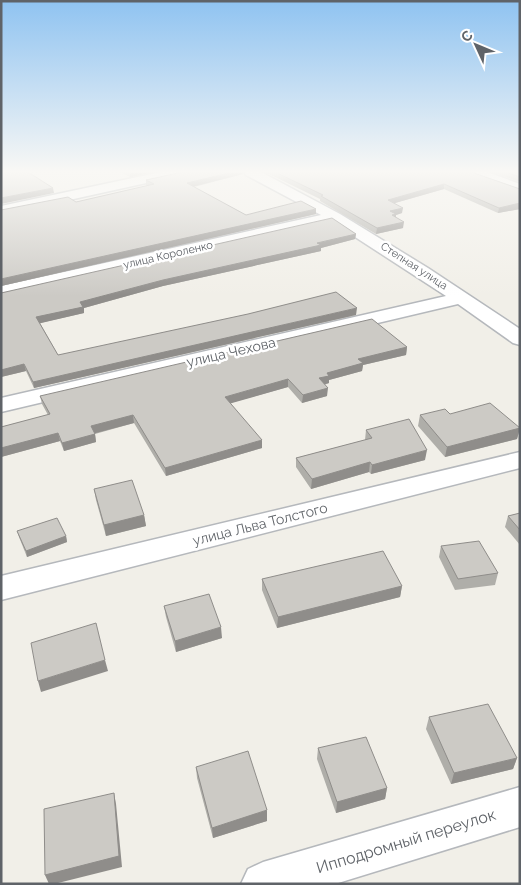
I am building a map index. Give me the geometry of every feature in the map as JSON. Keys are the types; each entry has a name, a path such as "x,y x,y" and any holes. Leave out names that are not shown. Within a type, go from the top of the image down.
{"street":[{"name":"Степная улица","path":"327,213 373,240 520,339"},
{"name":"улица Короленко","path":"1,292 334,217"},
{"name":"улица Чехова","path":"1,405 461,298"},
{"name":"улица Льва Толстого","path":"1,588 520,460"},
{"name":"Ипподромный переулок","path":"263,884 520,807"}],"building":[{"path":"1,213 243,213 246,215 297,213 1,279"},
{"path":"351,213 395,213 396,214 392,215 404,222 377,228"},
{"path":"332,218 356,234 317,243 321,245 163,280 80,302 83,307 36,317 58,355 248,314 336,292 357,308 33,382 24,364 1,370 1,293"},
{"path":"372,319 407,347 358,359 363,363 327,373 329,376 319,378 328,388 303,395 288,379 225,397 262,440 165,468 133,415 91,426 95,434 62,443 58,433 1,448 1,427 50,414 40,396"},
{"path":"490,403 520,428 447,447 420,415 445,409 450,414"},
{"path":"409,419 427,450 372,465 370,462 312,479 296,458 372,438 366,430"},
{"path":"132,480 144,515 104,525 94,489"},
{"path":"520,513 520,530 508,516"},
{"path":"57,518 66,536 26,551 17,531"},
{"path":"479,541 498,573 458,579 441,546"},
{"path":"383,551 402,586 278,617 262,579"},
{"path":"209,594 221,627 175,641 164,606"},
{"path":"96,623 105,660 38,681 31,643"},
{"path":"488,704 517,758 454,773 429,717"},
{"path":"366,737 387,788 337,802 318,748"},
{"path":"248,751 267,810 212,828 196,767"},
{"path":"114,793 119,856 45,875 44,809"}]}
